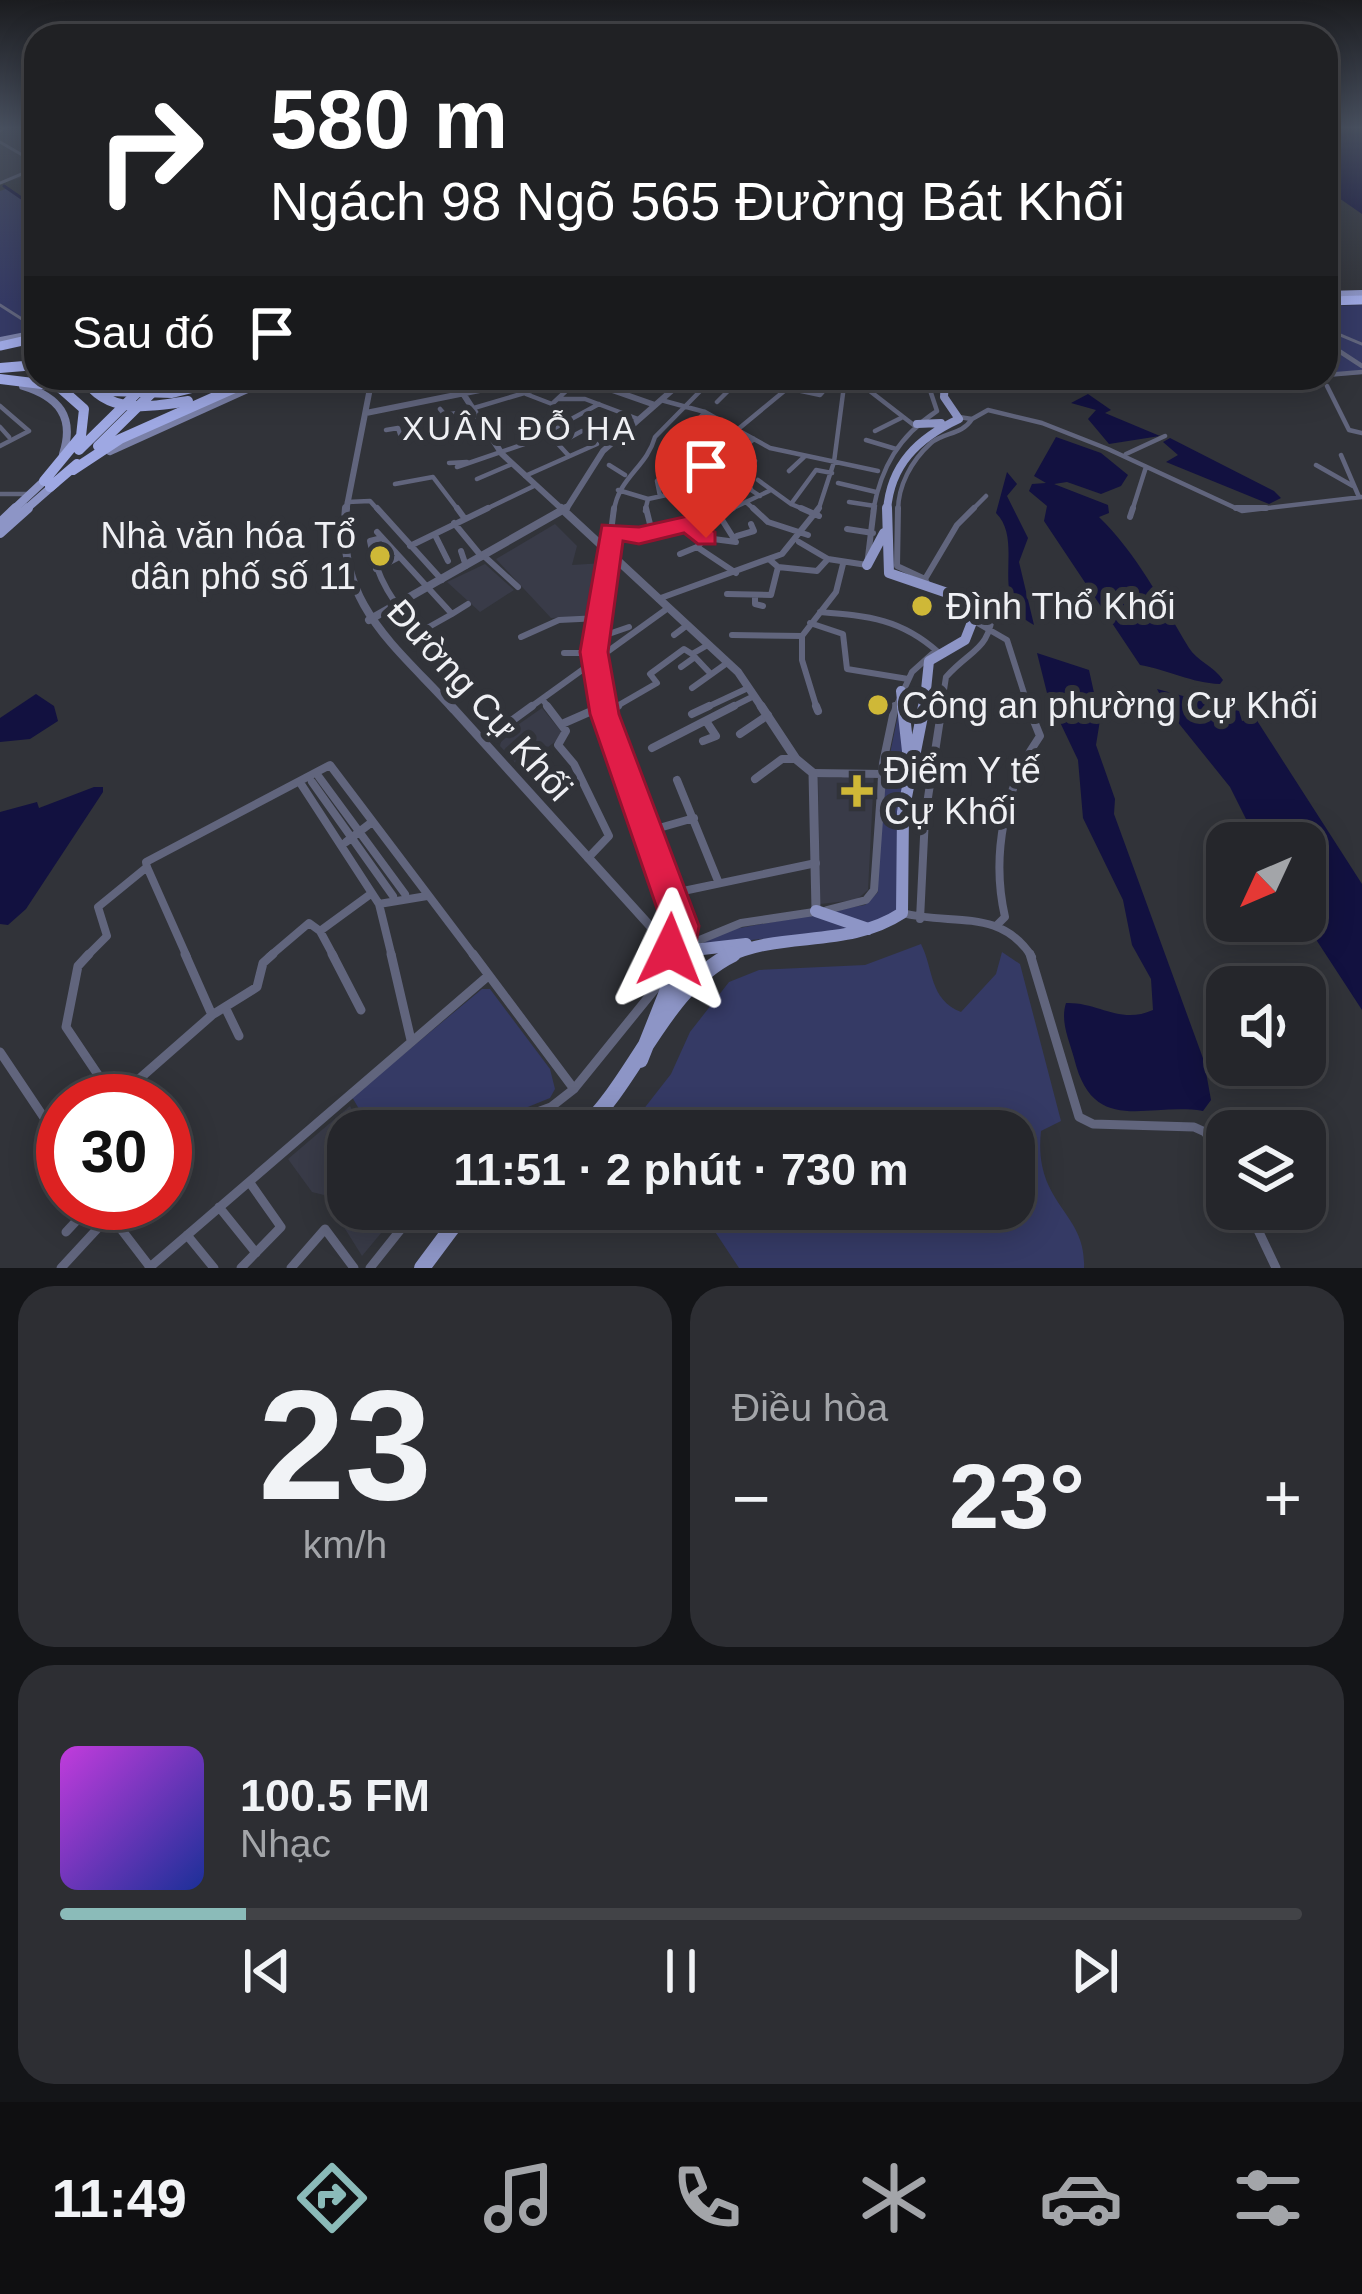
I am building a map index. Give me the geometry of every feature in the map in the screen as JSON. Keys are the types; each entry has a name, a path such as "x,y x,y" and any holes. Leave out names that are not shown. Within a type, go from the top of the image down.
{"highway":[{"path":"47,484 84,430 81,403 62,390"},
{"path":"92,390 118,404 188,401 221,390"},
{"path":"105,390 184,390"},
{"path":"47,484 148,390"},
{"path":"73,470 120,439 229,390"}],"main road":[{"path":"0,523 47,484 246,390"},
{"path":"946,390 962,419"},
{"path":"916,425 962,419"},
{"path":"881,490 926,434 962,419"},
{"path":"600,1110 637,1070 705,970 746,947 871,931 902,914 903,812 925,711 929,661 965,640 974,621 970,603 927,583 889,573 879,532 878,472"},
{"path":"0,533 47,484"},
{"path":"867,565 879,532"},
{"path":"905,685 910,768"},
{"path":"816,911 871,931"},
{"path":"637,1070 680,950 773,944"},
{"path":"422,1268 450,1230"}],"street":[{"path":"0,305 24,324"},
{"name":"Đường Cự Khối","path":"370,390 347,502 345,571 369,620 586,858 680,950"},
{"path":"366,413 461,390 502,454 727,663 796,759 813,773 840,776 856,769 883,775"},
{"path":"440,409 445,415 528,392 549,404 567,390"},
{"path":"457,467 502,454 595,403 607,390"},
{"path":"616,390 705,412 770,448 878,472 916,425 937,411 931,390"},
{"path":"369,620 563,508 600,454 672,390"},
{"path":"680,950 669,894 604,710 594,657 618,490 625,475 702,390"},
{"path":"717,402 729,390"},
{"path":"657,482 685,476 792,390"},
{"path":"658,598 770,560 808,535 836,463 847,390"},
{"path":"865,390 916,425"},
{"path":"1329,390 1349,430 1362,433"},
{"path":"558,399 595,403 638,419"},
{"path":"0,406 29,431 0,446"},
{"path":"920,919 925,817 946,677 980,655 991,632 994,605 927,583 897,566 898,487 932,442 967,428 962,419 983,410 1000,411 1122,455 1242,511 1361,497 1341,455"},
{"path":"618,490 648,499 736,479 739,472 705,456 686,455 675,445 705,412"},
{"path":"874,431 901,418"},
{"path":"0,427 9,437"},
{"path":"386,430 398,428 400,434"},
{"path":"569,456 558,444 583,430"},
{"path":"1122,455 1166,436"},
{"path":"743,448 754,439"},
{"path":"866,440 896,449"},
{"path":"723,443 754,463 770,448"},
{"path":"526,476 597,444"},
{"path":"657,482 686,455"},
{"path":"789,471 803,458"},
{"path":"449,463 470,463"},
{"path":"477,479 512,464"},
{"path":"609,465 625,475"},
{"path":"1316,465 1355,488"},
{"path":"1130,517 1146,467"},
{"path":"791,504 816,470 832,473"},
{"path":"697,472 710,488"},
{"path":"395,484 433,477 465,519"},
{"path":"736,479 760,496"},
{"path":"758,481 819,516"},
{"path":"657,482 660,496"},
{"path":"838,483 881,490 875,506 879,532 847,529"},
{"path":"410,546 535,485"},
{"path":"729,510 724,502 752,489"},
{"path":"737,538 719,515 770,491"},
{"path":"0,494 30,494"},
{"path":"927,583 957,524 973,506 983,504 986,496"},
{"path":"648,499 645,511 652,532"},
{"path":"347,502 370,501 442,580"},
{"path":"746,502 768,522 808,535"},
{"path":"849,502 875,506"},
{"path":"454,523 518,587"},
{"path":"610,531 652,532 688,524 724,544 754,531 751,524"},
{"path":"428,525 439,531 448,561"},
{"path":"452,614 379,535 370,541 376,569 395,605 420,632 452,614 468,604"},
{"path":"680,554 706,538"},
{"path":"799,542 828,560 867,565"},
{"path":"697,547 725,561 736,574"},
{"path":"461,551 466,566"},
{"path":"376,569 399,557"},
{"path":"770,560 778,567 818,571 828,560"},
{"path":"818,711 802,660 802,636 836,592 843,564"},
{"path":"727,594 771,595 778,567"},
{"path":"755,595 755,604 764,606"},
{"path":"482,743 594,657 668,608"},
{"path":"543,1110 574,1089 634,1020 680,950 741,923 816,911 872,894 876,805 905,685 920,662 938,652 911,628 885,617 820,612"},
{"path":"521,637 559,620 600,618"},
{"path":"974,621 1006,640 1010,663 1040,736 1024,757 1013,790 995,876 1005,917 998,924"},
{"path":"810,623 843,634 847,669 905,685"},
{"path":"674,634 686,626"},
{"path":"597,638 629,627"},
{"path":"732,635 802,636"},
{"path":"681,667 706,646"},
{"path":"562,725 604,710 657,682 650,674 684,649 709,672"},
{"path":"564,653 594,657"},
{"path":"692,688 727,663"},
{"path":"692,715 752,692"},
{"path":"652,748 752,692"},
{"path":"542,699 567,733 558,745 574,764 609,836 586,858"},
{"path":"740,734 768,716"},
{"path":"703,742 716,736 706,721"},
{"path":"755,778 782,759 796,759"},
{"path":"212,1015 146,862 330,765 574,1089"},
{"path":"813,773 816,911"},
{"path":"316,779 392,896"},
{"path":"677,779 718,881"},
{"path":"301,784 379,904 412,1042"},
{"path":"645,832 694,818"},
{"path":"352,837 373,822"},
{"path":"352,837 405,894"},
{"path":"669,894 816,863"},
{"path":"96,1074 67,1030 78,966 107,936 98,907 148,867"},
{"path":"320,931 371,892"},
{"path":"379,904 428,896"},
{"path":"902,914 998,924 1035,963 1079,1117 1093,1124 1194,1127 1206,1136"},
{"path":"145,1074 212,1015 257,987 263,963 309,923 320,931 361,1010"},
{"path":"121,1230 150,1268 488,976"},
{"path":"225,1007 239,1036"},
{"path":"0,1052 36,1106"},
{"path":"242,1268 281,1227 249,1182"},
{"path":"219,1207 256,1253"},
{"path":"291,1268 325,1229 354,1268"},
{"path":"61,1268 96,1230"},
{"path":"370,1268 400,1230"},
{"path":"1257,1230 1276,1268"},
{"path":"188,1234 214,1268"}],"shaded area":[{"path":"1338,186 1362,186 1362,214 1338,197"},
{"path":"8,188 24,201 24,334 0,339 0,191"},
{"path":"1362,305 1362,374 1338,376 1338,306"},
{"path":"1088,394 1111,410 1105,413 1160,436 1109,444 1088,419 1096,410 1071,403"},
{"path":"1056,437 1101,453 1128,475 1121,486 1101,494 1067,482 1054,484 1108,505 1109,513 1099,517 1137,562 1192,653 1223,680 1220,684 1140,665 1044,521 1047,506 1029,491 1032,484 1046,483 1034,476"},
{"path":"1170,438 1281,498 1269,504 1166,462 1178,455 1163,442"},
{"path":"1007,472 1017,484 1007,496 1028,538 1019,562 1034,625 1020,615 1009,587 1008,540 996,513"},
{"path":"555,524 577,546 572,565 604,563 598,617 551,618 496,559"},
{"path":"485,564 514,590 480,612 447,582"},
{"path":"1037,653 1089,670 1100,720 1096,745 1115,799 1114,814 1204,1061 1211,1100 1203,1111 1124,1111 1094,1098 1083,1083 1066,1031 1066,1003 1141,1014 1153,1010 1151,979 1132,945 1123,900 1083,818 1078,760 1048,697"},
{"path":"1157,689 1239,711 1242,721 1256,719 1322,822 1248,822 1230,787 1168,710"},
{"path":"36,694 54,706 58,721 30,739 0,742 0,718"},
{"path":"542,708 564,735 520,768 500,746 502,736"},
{"path":"899,710 905,786 900,888 896,913 873,928 828,911 865,905 878,892 877,817"},
{"path":"856,771 874,774 868,890 856,900 820,904 818,776 841,778"},
{"path":"103,787 103,792 26,909 8,925 0,924 0,812 37,802 39,808"},
{"path":"1326,828 1362,884 1362,1010 1318,942 1326,942"},
{"path":"811,915 858,930 699,945 729,930"},
{"path":"921,944 938,992 961,1012 996,974 1002,952 1020,964 1061,1121 1041,1131 1045,1176 1077,1233 1084,1268 739,1268 714,1230 1035,1230 1035,1110 643,1110 671,1074 690,1032 729,982 759,970 865,965"},
{"path":"482,989 490,989 550,1069 555,1089 550,1098 521,1110 360,1110 352,1097"},
{"path":"327,1126 327,1200 312,1192 288,1159"},
{"path":"346,1230 384,1230 362,1256"}],"waterway":[{"path":"4,186 24,200"}],"place":[{"name":"Nhà văn hóa Tổ dân phố số 11","path":"380,556"},
{"name":"Đình Thổ Khối","path":"922,606"},
{"name":"Công an phường Cự Khối","path":"878,705"},
{"name":"Điểm Y tế Cự Khối","path":"857,791"}],"district":[{"name":"XUÂN ĐỖ HẠ","path":"520,428"}],"route":[{"path":"670,950 672,943 681,942 681,926 604,714 594,652 611,560 610,531 633,530 639,536 688,524 706,538"}]}
